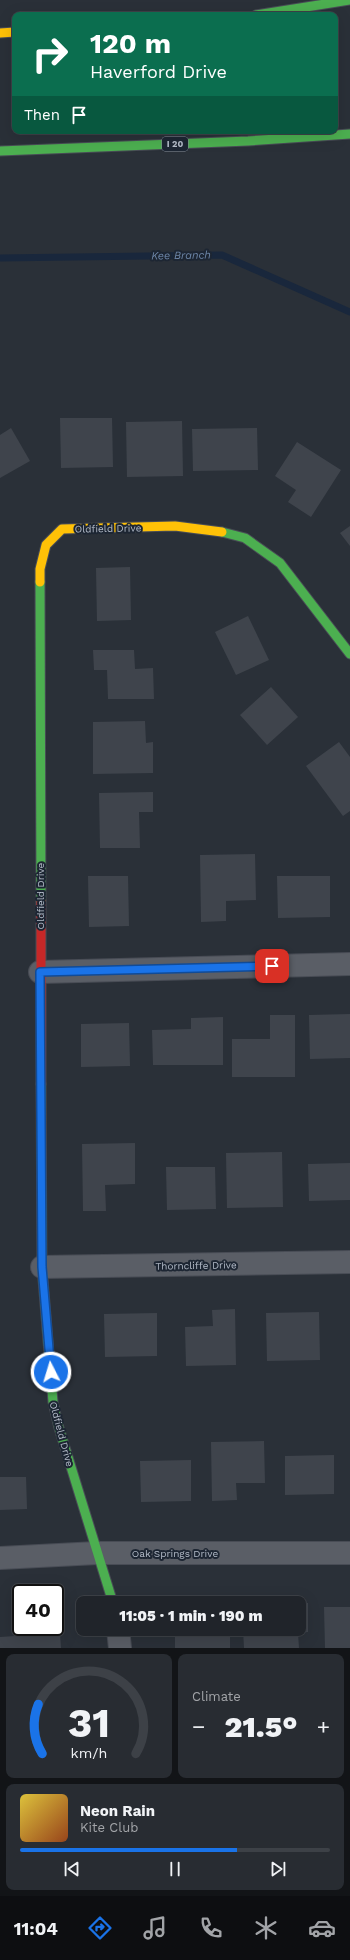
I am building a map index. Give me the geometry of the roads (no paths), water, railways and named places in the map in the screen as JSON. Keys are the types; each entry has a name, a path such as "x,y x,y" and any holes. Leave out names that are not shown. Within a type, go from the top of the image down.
{"main road":[{"path":"275,12 350,0"},
{"path":"0,24 12,25"},
{"path":"0,33 12,32"},
{"name":"I 20","path":"0,151 248,141 350,134"},
{"name":"Oldfield Drive","path":"111,1596 59,1428 53,1402 42,1267 40,569 46,545 62,529 175,526 220,531 245,538 280,563 350,654"}],"street":[{"path":"40,972 350,964"},
{"name":"Thorncliffe Drive","path":"42,1267 350,1262"},
{"name":"Oak Springs Drive","path":"0,1558 97,1554 350,1553"},
{"path":"119,1636 120,1648"}],"waterway":[{"name":"Kee Branch","path":"0,258 222,255 350,312"}]}
